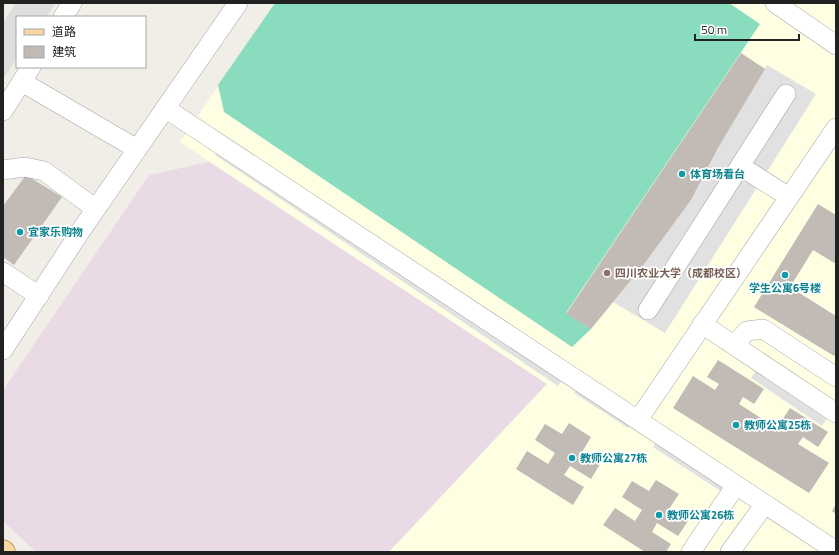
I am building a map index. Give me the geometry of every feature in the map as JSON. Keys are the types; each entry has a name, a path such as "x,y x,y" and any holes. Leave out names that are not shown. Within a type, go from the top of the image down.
{"street":[{"path":"64,16 72,3"},
{"path":"3,350 96,209 238,3"},
{"path":"775,3 836,45"},
{"path":"3,111 27,74 137,149"},
{"path":"648,310 786,94"},
{"path":"165,108 836,551"},
{"path":"638,420 836,128"},
{"path":"3,170 25,166 44,171 96,209"},
{"path":"740,166 789,197"},
{"path":"3,272 39,296"},
{"path":"702,324 836,413"},
{"path":"734,345 747,331 763,329 836,377"},
{"path":"691,552 736,485"},
{"path":"730,552 765,504"}],"shaded area":[{"path":"16,3 56,3 47,16 16,16 16,60 3,79 3,22"},
{"name":"四川农业大学（成都校区）","path":"275,3 836,3 836,552 389,552 547,384 180,142"},
{"path":"767,65 816,94 665,333 613,302 645,263 691,200 718,148"},
{"path":"221,146 564,377 558,386 215,155"},
{"path":"209,162 547,384 389,552 36,552 3,521 3,390 149,175"},
{"path":"758,368 829,415 822,426 751,378"},
{"path":"580,384 634,419 628,428 574,393"},
{"path":"660,437 728,482 722,492 653,447"}],"green space":[{"path":"275,3 729,3 760,24 566,313 591,329 572,347 224,112 218,85"}],"building":[{"name":"体育场看台","path":"741,53 765,69 718,148 691,200 645,263 591,329 566,314"},
{"name":"宜家乐购物","path":"26,175 62,197 14,265 3,257 3,206"},
{"name":"学生公寓6号楼","path":"818,204 836,215 836,264 813,250 790,287 836,316 836,353 834,356 754,307"},
{"name":"教师公寓25栋","path":"718,360 764,389 754,404 743,397 739,404 783,432 787,427 780,423 790,408 828,432 818,447 803,437 798,444 829,463 809,493 673,408 693,376 715,390 719,384 707,377"},
{"name":"教师公寓27栋","path":"569,423 591,437 582,452 600,464 591,479 570,466 564,475 584,487 573,505 516,469 527,451 548,464 555,453 535,440 545,424 562,434"},
{"name":"教师公寓26栋","path":"656,480 679,494 669,509 688,521 678,536 657,523 652,532 671,544 666,552 645,552 603,525 615,508 635,521 642,510 622,497 632,481 649,491"},
{"path":"836,504 836,514 832,511"}],"place":[{"name":"体育场看台","path":"682,174"},
{"name":"宜家乐购物","path":"20,232"},
{"name":"四川农业大学（成都校区）","path":"607,273"},
{"name":"学生公寓6号楼","path":"785,275"},
{"name":"教师公寓25栋","path":"736,425"},
{"name":"教师公寓27栋","path":"572,458"},
{"name":"教师公寓26栋","path":"659,515"}]}
